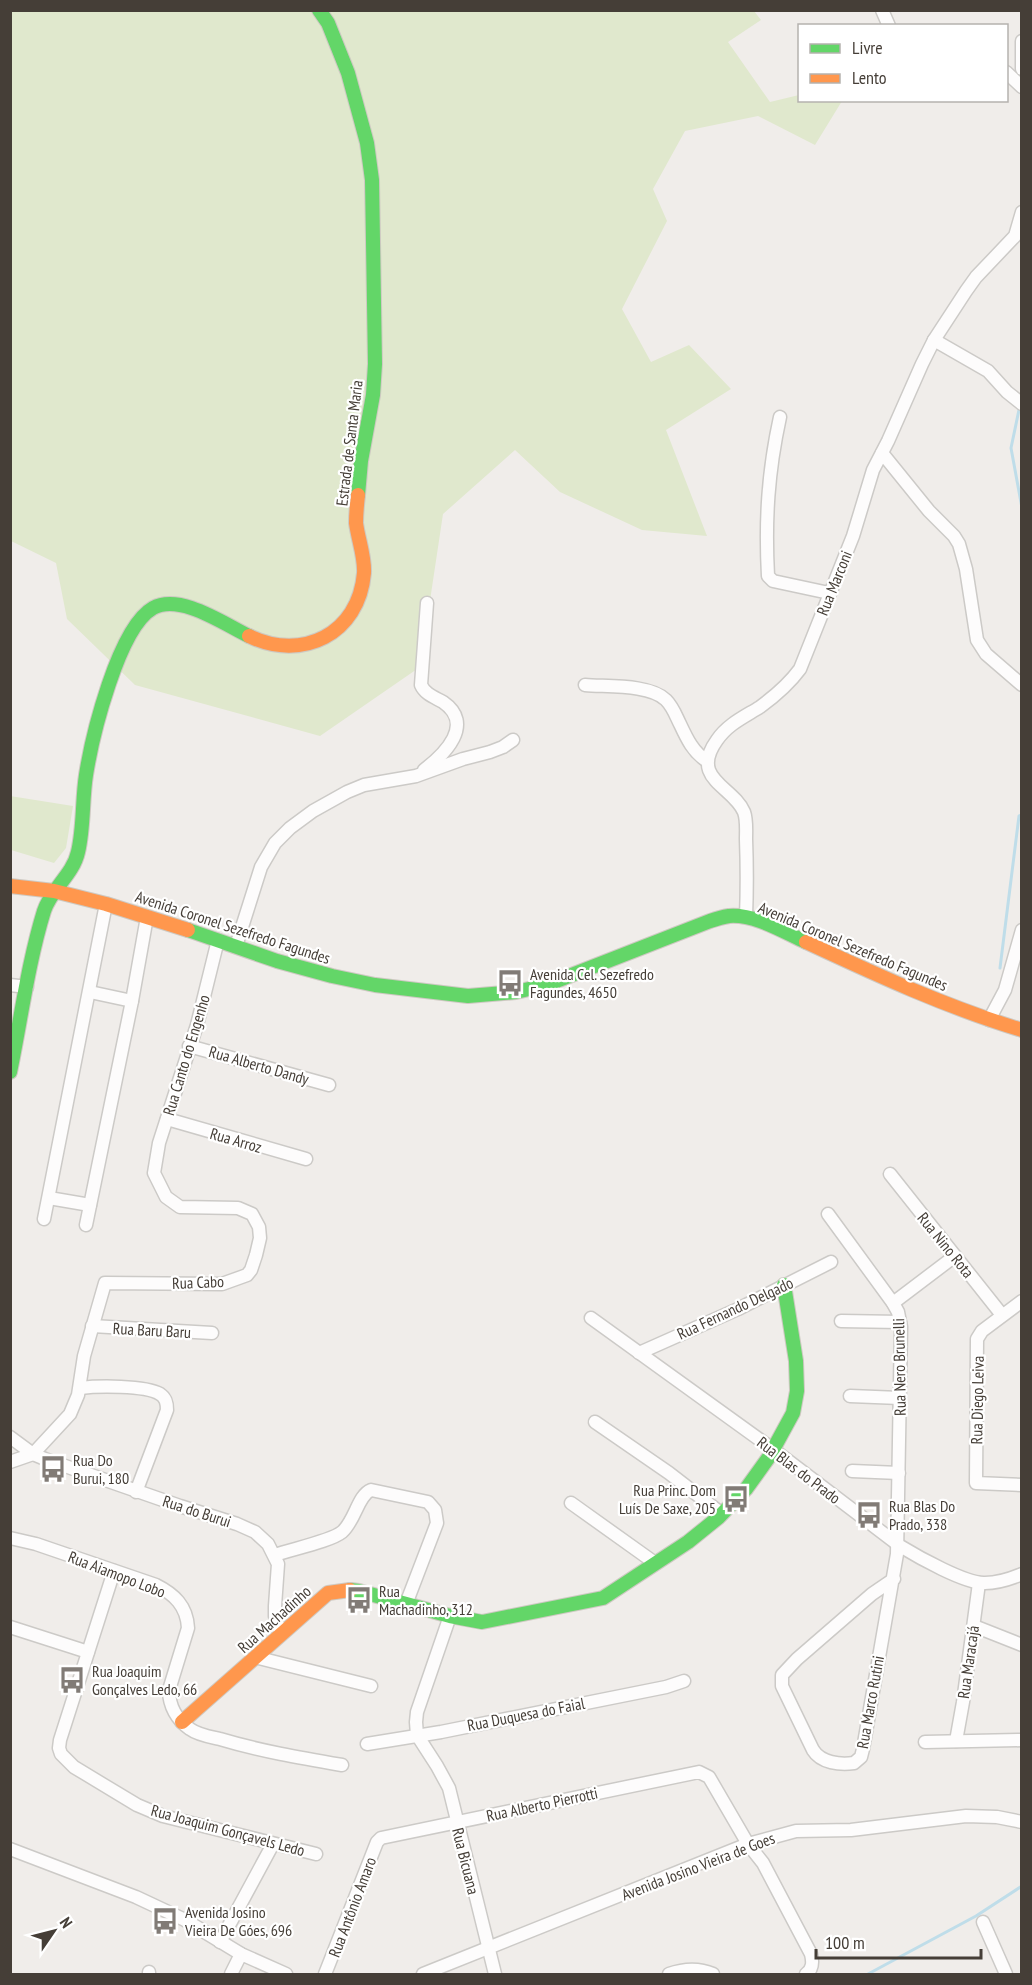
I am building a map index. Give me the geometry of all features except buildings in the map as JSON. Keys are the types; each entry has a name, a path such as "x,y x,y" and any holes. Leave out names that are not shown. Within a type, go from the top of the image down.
{"street":[{"name":"Estrada de Santa Maria","path":"10,1071 44,912 48,901 71,868 78,853 86,775 97,723 123,646 143,616 153,608 170,603 190,607 259,641 303,646 324,639 340,626 352,610 362,587 363,570 356,521 361,461 373,395 375,364 372,180 367,143 348,73 328,23 319,10"},
{"path":"882,10 888,24"},
{"path":"1022,41 1022,69"},
{"path":"1008,74 1022,87"},
{"name":"Rua Marconi","path":"707,762 711,748 728,727 768,701 796,674 853,536 873,470 910,388 934,340 976,277 1018,236 1022,212"},
{"path":"934,340 988,371 1007,392 1022,404"},
{"path":"780,417 771,466 765,531 768,576 773,581 829,593"},
{"path":"882,453 959,544 963,554 977,640 986,654 1022,685"},
{"path":"416,776 435,761 449,745 458,726 450,708 428,693 421,685 427,603"},
{"path":"585,685 643,689 657,693 672,708 695,751 707,762 717,782 744,812 747,856 746,917"},
{"path":"236,946 261,867 275,843 290,828 313,811 364,785 416,776 490,752 513,740"},
{"name":"Avenida Coronel Sezefredo Fagundes","path":"10,886 54,891 106,904 277,961 332,976 375,985 468,996 516,993 546,985 710,921 728,916 746,917 775,927 919,994 1004,1026 1022,1030"},
{"path":"44,1219 106,904"},
{"path":"86,1225 147,917"},
{"path":"988,1020 1005,990 1022,930"},
{"name":"Rua Canto do Engenho","path":"153,1170 159,1143 203,1001 218,940"},
{"path":"10,985 27,987"},
{"path":"90,992 132,1001"},
{"path":"1004,1026 1022,1040"},
{"name":"Rua Alberto Dandy","path":"189,1046 329,1085"},
{"name":"Rua Arroz","path":"167,1119 306,1160"},
{"name":"Rua Cabo","path":"92,1326 105,1283 222,1284 242,1277 250,1270 260,1238 259,1227 252,1214 238,1208 180,1207 166,1197 153,1170"},
{"name":"Rua Nino Rota","path":"890,1174 1002,1315"},
{"path":"49,1198 90,1205"},
{"name":"Rua Nero Brunelli","path":"828,1214 893,1303 900,1322 896,1543"},
{"path":"893,1303 956,1256"},
{"name":"Rua Fernando Delgado","path":"639,1353 738,1309 831,1262"},
{"name":"Rua Machadinho","path":"182,1722 320,1599 333,1592 359,1591 450,1616 482,1622 603,1598 655,1563 722,1514 747,1488 774,1450 795,1408 796,1361 784,1285"},
{"name":"Rua Diego Leiva","path":"1022,1301 982,1331 978,1340 976,1483 1022,1485"},
{"name":"Rua Blas do Prado","path":"591,1318 657,1368 774,1450 896,1543 931,1564 979,1583"},
{"path":"841,1321 900,1322"},
{"path":"10,1462 33,1454 70,1414 80,1388 84,1356 92,1326"},
{"name":"Rua Baru Baru","path":"92,1326 212,1332"},
{"path":"80,1388 107,1386 155,1392 167,1403 167,1410 136,1492"},
{"path":"850,1396 900,1398"},
{"path":"595,1422 669,1473 722,1514"},
{"name":"Rua do Burui","path":"10,1437 33,1454 136,1492 249,1528 263,1538 275,1555"},
{"path":"852,1471 899,1473"},
{"path":"281,1634 275,1616 278,1564 275,1555 340,1534 352,1521 368,1491 371,1490 428,1502 435,1510 437,1522 406,1604"},
{"path":"571,1503 655,1563"},
{"name":"Rua Aiamopo Lobo","path":"10,1538 36,1544 114,1570 170,1592 183,1607 188,1618 188,1628 169,1690 172,1708 182,1722"},
{"name":"Rua Marco Rutini","path":"894,1579 847,1616 782,1675 782,1686 813,1750 824,1761 850,1764 857,1762 861,1757 894,1579 896,1543"},
{"name":"Rua Joaquim Gonçavels Ledo","path":"114,1570 60,1740 58,1748 66,1760 137,1805 163,1816 316,1854"},
{"path":"979,1583 992,1583 1022,1574"},
{"name":"Rua Maracajá","path":"956,1741 979,1583"},
{"path":"417,1735 417,1712 450,1616"},
{"path":"974,1626 1022,1645"},
{"path":"10,1627 88,1652"},
{"path":"255,1658 371,1686"},
{"name":"Rua Duquesa do Faial","path":"367,1744 684,1682"},
{"path":"182,1722 192,1730 240,1745 342,1765"},
{"name":"Rua Bicuana","path":"417,1735 451,1794 495,1974"},
{"path":"925,1742 1022,1740"},
{"name":"Rua Alberto Pierrotti","path":"379,1839 699,1772 705,1774 717,1790 748,1844"},
{"name":"Avenida Josino Vieira de Goes","path":"424,1974 748,1844 796,1831 851,1830 966,1816 997,1817 1022,1822"},
{"name":"Rua Antônio Amaro","path":"325,1974 379,1839"},
{"path":"220,1942 273,1844"},
{"path":"748,1844 770,1876 811,1954 809,1970"},
{"path":"10,1849 136,1897 185,1920 241,1954 286,1974"},
{"path":"983,1922 1006,1974"},
{"path":"231,1974 241,1954"},
{"path":"669,1974 690,1970 713,1974"}],"green space":[{"path":"10,11 754,11 761,20 728,42 770,102 798,95 798,102 841,102 815,145 758,116 685,131 653,189 667,221 622,309 651,362 689,345 731,389 666,430 707,536 642,530 560,492 515,450 443,514 420,667 320,736 135,685 67,619 56,563 11,541"},
{"path":"10,796 73,806 66,848 54,863 11,850"}],"waterway":[{"path":"1020,405 1011,448 1022,508"},
{"path":"1000,968 1019,816 1022,815"},
{"path":"868,1974 976,1916 1022,1886"}],"traffic: fast":[{"path":"319,10 328,23 348,73 367,143 372,180 375,364 373,395 361,461 358,495"},
{"path":"10,1072 38,931 47,903 72,868 78,852 86,775 94,736 109,685 129,637 140,619 153,608 164,604 189,607 249,636"},
{"path":"188,930 277,961 332,976 375,985 468,996 516,992 546,985 710,921 729,916 758,920 806,942"},
{"path":"350,1590 482,1622 603,1598 688,1542 719,1517 746,1489 769,1457 793,1413 797,1391 796,1361 784,1285"}],"traffic: slow":[{"path":"249,636 269,643 289,646 307,644 339,627 351,612 360,594 364,573 356,523 358,495"},
{"path":"10,886 54,891 106,904 188,930"},
{"path":"806,942 939,1001 1022,1030"},
{"path":"182,1722 328,1593 350,1590"}],"place":[{"name":"Avenida Cel. Sezefredo Fagundes, 4650","path":"510,983"},
{"name":"Rua Do Burui, 180","path":"53,1469"},
{"name":"Rua Princ. Dom Luís De Saxe, 205","path":"736,1499"},
{"name":"Rua Blas Do Prado, 338","path":"869,1515"},
{"name":"Rua Machadinho, 312","path":"359,1600"},
{"name":"Rua Joaquim Gonçalves Ledo, 66","path":"72,1680"},
{"name":"Avenida Josino Vieira De Góes, 696","path":"165,1921"}]}
